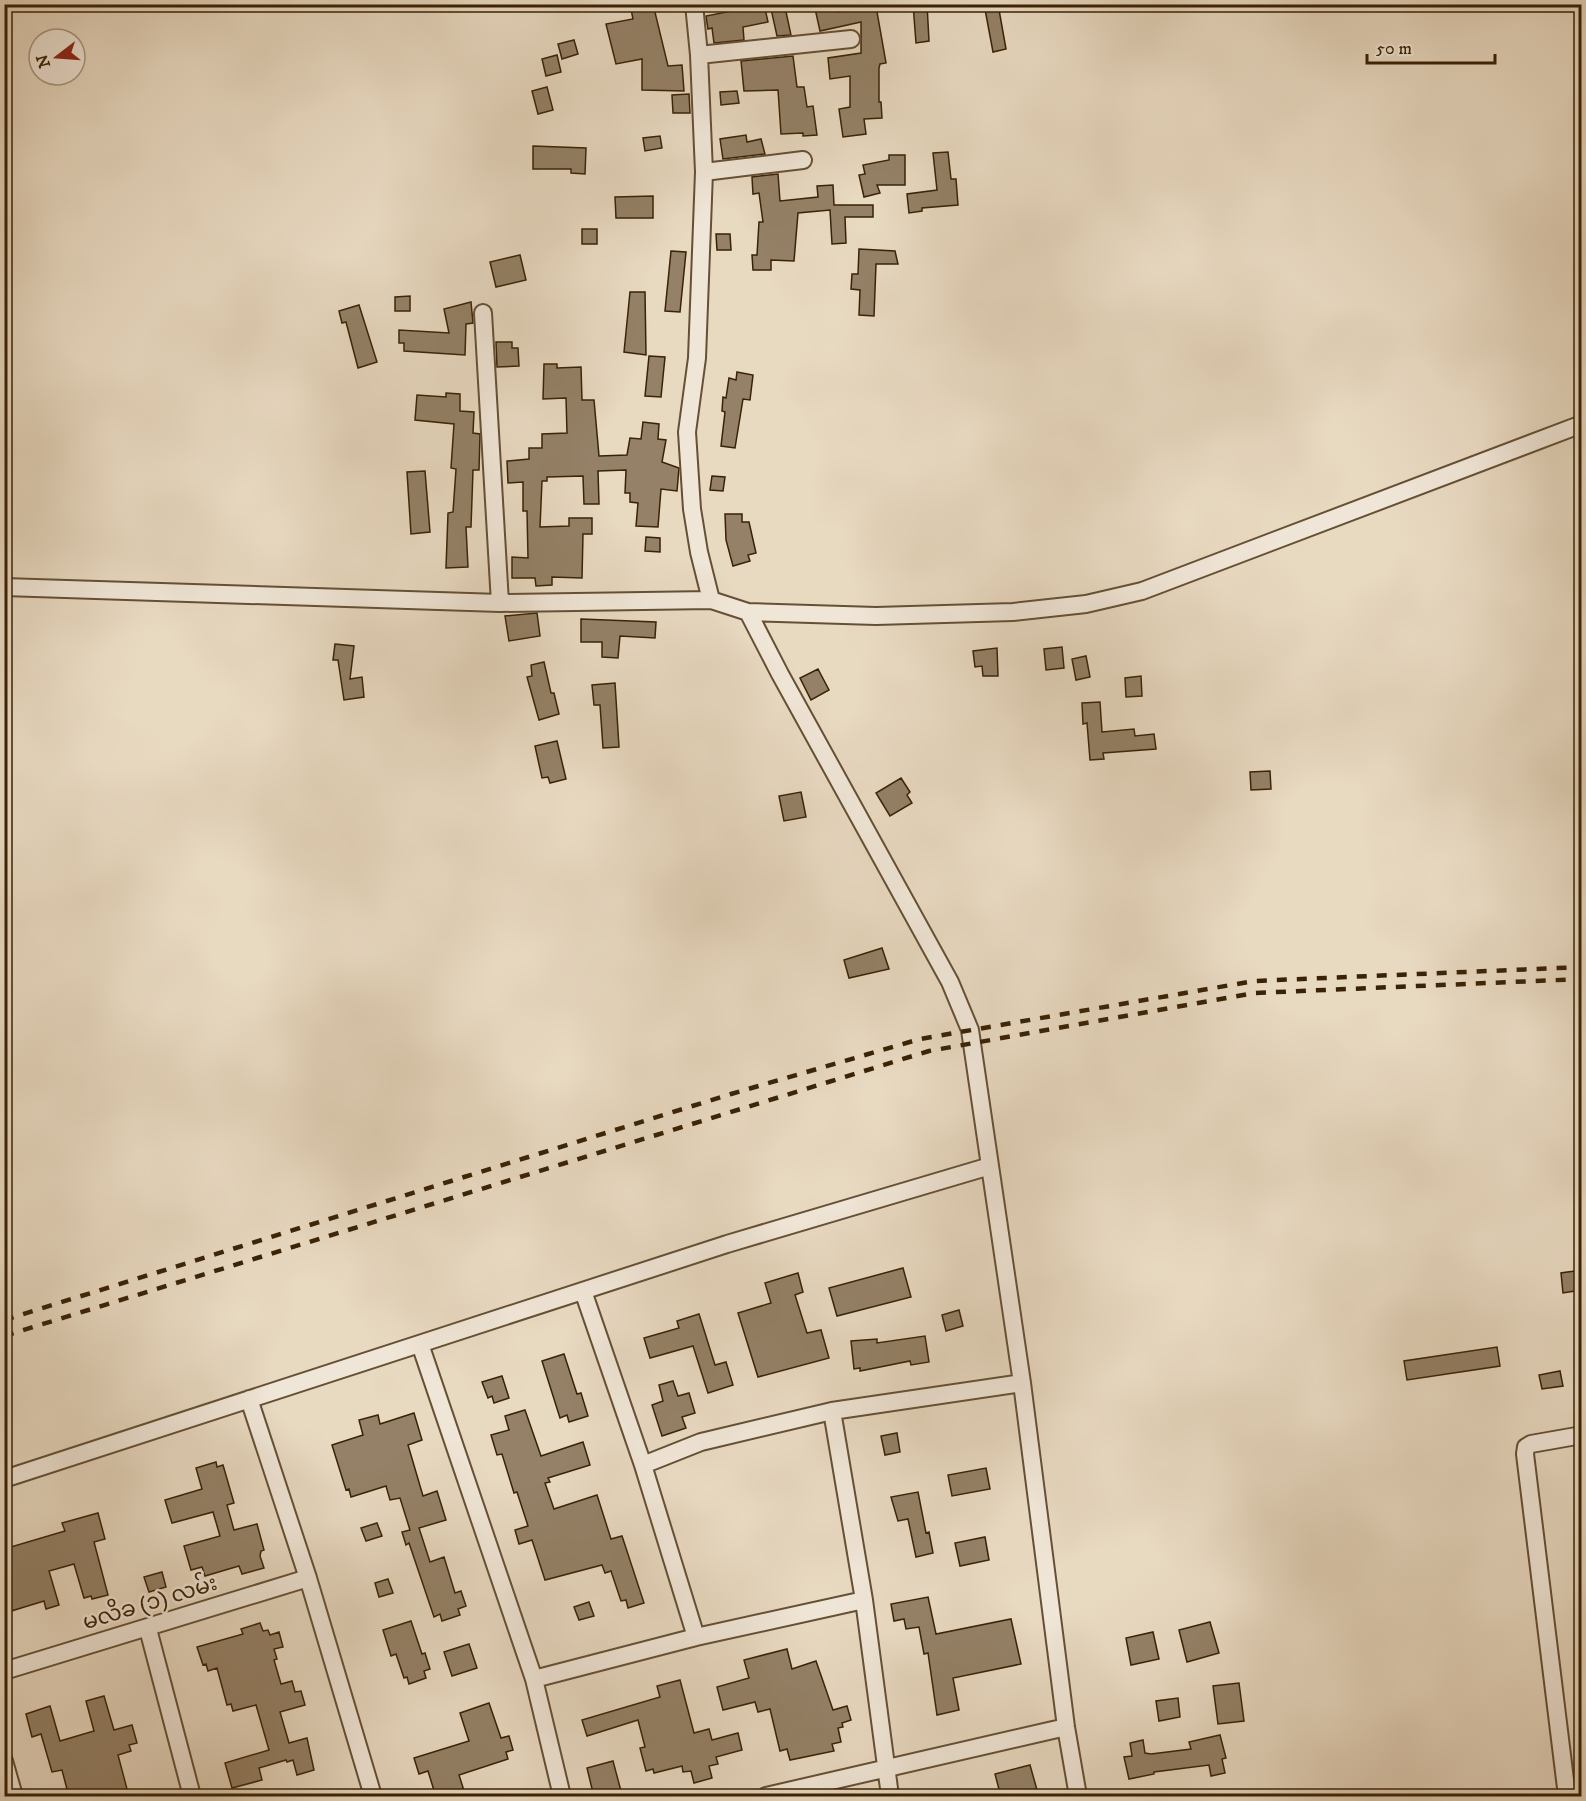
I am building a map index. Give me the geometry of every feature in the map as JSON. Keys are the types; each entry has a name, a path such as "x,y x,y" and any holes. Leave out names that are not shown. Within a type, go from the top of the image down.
{"street":[{"path":"694,4 699,55 704,172 697,358 687,432 692,509 699,552 711,600"},
{"path":"699,55 851,39"},
{"path":"704,172 803,160"},
{"path":"483,313 500,603"},
{"path":"4,587 500,603 711,600 748,612 876,616 1002,612 1086,604 1142,591 1581,424"},
{"path":"748,612 950,982 970,1030 1022,1383 1066,1727 1078,1797"},
{"path":"4,1479 727,1244 990,1166"},
{"path":"584,1291 643,1465 696,1637"},
{"path":"420,1344 534,1679 562,1797"},
{"path":"643,1465 701,1442 832,1411 1022,1383"},
{"path":"249,1399 308,1578 373,1797"},
{"path":"832,1411 864,1600 890,1797"},
{"path":"1567,1797 1525,1454 1526,1447 1531,1444 1581,1435"},
{"name":"မလိခ (၁) လမ်း","path":"4,1671 148,1629 308,1578"},
{"path":"534,1679 696,1637 864,1600"},
{"path":"148,1629 192,1797"},
{"path":"766,1797 1066,1727"},
{"path":"4,1761 14,1797"}],"building":[{"path":"630,4 653,4 668,66 682,65 684,91 642,90 642,59 616,64 606,24 633,19"},
{"path":"736,4 764,4 768,22 743,27 744,40 714,43 712,28 708,29 706,16 737,10"},
{"path":"814,4 836,4 837,12 876,6 886,63 880,64 879,68 879,102 881,102 882,118 864,119 866,134 843,137 839,109 850,107 850,76 830,79 828,58 861,53 861,22 820,31"},
{"path":"913,4 927,4 929,41 916,43"},
{"path":"984,4 998,4 1006,49 993,52"},
{"path":"785,7 791,35 777,36 771,9"},
{"path":"574,40 578,54 562,59 558,44"},
{"path":"557,55 561,72 546,76 542,59"},
{"path":"793,56 797,87 804,87 807,107 813,106 817,135 781,134 778,90 744,91 741,61"},
{"path":"547,87 553,110 538,114 532,91"},
{"path":"737,91 739,103 721,105 720,92"},
{"path":"689,94 690,113 673,113 672,95"},
{"path":"746,135 747,142 761,139 765,154 723,159 720,139"},
{"path":"660,136 662,148 645,151 643,138"},
{"path":"533,146 586,148 585,174 571,173 571,169 533,169"},
{"path":"948,152 951,179 956,179 958,205 922,208 922,211 909,213 907,194 937,190 933,153"},
{"path":"889,155 905,155 905,185 877,185 880,193 864,197 859,175 865,174 863,165 889,160"},
{"path":"778,174 780,201 818,197 817,186 833,185 834,205 873,205 873,217 845,217 846,243 832,244 830,210 798,213 794,261 771,260 771,270 753,270 752,255 757,255 759,222 763,222 759,193 753,194 752,177"},
{"path":"653,196 653,218 616,218 615,197"},
{"path":"582,229 597,229 597,244 582,244"},
{"path":"716,234 730,234 731,250 717,250"},
{"path":"859,249 895,251 898,264 876,264 874,316 859,315 860,290 851,289 852,274 858,274"},
{"path":"671,251 686,252 680,312 665,311"},
{"path":"520,255 526,280 496,287 490,262"},
{"path":"630,292 645,292 646,355 624,352"},
{"path":"410,296 410,311 395,311 395,297"},
{"path":"471,302 473,323 466,324 465,355 404,351 404,343 399,343 399,330 449,333 444,309"},
{"path":"359,305 377,362 358,368 346,322 342,323 339,311"},
{"path":"496,342 512,342 512,348 518,348 519,366 497,367"},
{"path":"649,356 665,357 661,397 645,396"},
{"path":"544,364 557,364 557,368 581,367 582,400 594,400 599,456 627,455 630,438 641,439 643,422 659,424 658,439 666,440 662,462 679,468 677,491 661,489 658,527 636,526 638,503 630,502 630,493 625,493 626,470 598,471 599,504 584,504 583,476 547,477 547,481 542,481 540,527 569,526 569,518 592,518 592,534 583,534 582,578 552,577 552,585 536,586 535,578 512,578 512,557 528,558 527,511 523,511 523,482 508,483 507,461 529,459 529,448 542,448 542,434 567,433 566,398 543,399"},
{"path":"737,372 753,375 750,400 743,399 735,448 721,446 725,412 722,411 723,397 726,398 729,378 736,380"},
{"path":"446,393 460,394 460,411 474,412 473,433 480,434 479,470 473,470 471,527 466,527 468,567 446,568 448,513 453,512 456,469 451,468 454,424 415,420 417,395 446,397"},
{"path":"425,471 430,532 411,534 407,472"},
{"path":"712,476 725,477 723,491 710,490"},
{"path":"725,514 742,514 742,522 749,522 756,553 748,555 750,561 733,566 726,540"},
{"path":"646,537 660,538 660,552 645,551"},
{"path":"537,613 540,636 509,641 505,616"},
{"path":"581,619 656,622 655,638 620,636 618,658 602,657 602,642 581,642"},
{"path":"335,644 354,646 350,679 362,677 364,697 344,700 338,660 333,660"},
{"path":"1062,647 1064,668 1046,670 1044,649"},
{"path":"997,648 998,676 983,676 982,666 975,667 973,651"},
{"path":"1086,656 1090,677 1076,680 1072,659"},
{"path":"544,662 551,693 554,693 559,714 539,720 527,677 532,676 531,665"},
{"path":"818,669 829,690 811,700 800,678"},
{"path":"1141,676 1142,696 1126,697 1125,678"},
{"path":"615,683 619,747 603,748 600,705 594,705 592,685"},
{"path":"1100,702 1102,732 1134,729 1135,736 1154,734 1156,749 1103,753 1104,759 1090,760 1087,723 1083,724 1082,703"},
{"path":"557,741 566,779 550,783 548,777 542,778 535,746"},
{"path":"1270,771 1271,789 1251,790 1250,772"},
{"path":"901,778 910,792 907,795 912,803 890,816 876,793"},
{"path":"801,792 806,817 784,821 779,796"},
{"path":"882,948 889,969 849,978 844,960"},
{"path":"903,1268 911,1297 837,1316 829,1288"},
{"path":"1581,1270 1581,1290 1563,1293 1561,1273"},
{"path":"798,1273 803,1292 795,1295 807,1333 821,1330 829,1358 758,1377 738,1313 771,1303 765,1283"},
{"path":"959,1310 963,1326 946,1331 942,1315"},
{"path":"699,1314 715,1365 726,1362 733,1385 708,1393 693,1346 650,1358 644,1338 679,1328 677,1321"},
{"path":"925,1336 929,1362 911,1365 910,1361 860,1371 860,1368 854,1369 851,1341 877,1339 877,1343"},
{"path":"1497,1347 1500,1366 1407,1380 1404,1361"},
{"path":"564,1354 577,1394 581,1393 588,1416 569,1422 567,1415 560,1418 542,1361"},
{"path":"1560,1371 1563,1386 1542,1389 1539,1375"},
{"path":"502,1376 509,1398 494,1403 492,1396 488,1398 482,1382"},
{"path":"673,1381 678,1396 689,1393 695,1413 682,1417 686,1428 662,1436 652,1405 663,1401 659,1385"},
{"path":"525,1410 541,1456 583,1442 590,1465 548,1478 550,1482 545,1483 554,1509 597,1495 611,1539 622,1536 644,1603 628,1608 626,1600 621,1601 611,1571 605,1573 602,1565 545,1580 532,1540 519,1544 515,1530 528,1526 517,1492 514,1493 502,1454 497,1455 491,1435 509,1430 505,1416"},
{"path":"414,1413 422,1440 408,1445 423,1496 437,1491 446,1520 419,1528 430,1562 444,1557 455,1593 461,1591 466,1606 458,1609 460,1615 442,1621 440,1614 434,1617 409,1543 406,1545 402,1532 410,1530 400,1498 390,1500 386,1486 351,1497 349,1489 346,1490 332,1445 363,1435 359,1420 378,1415 380,1424"},
{"path":"897,1433 900,1452 885,1455 881,1436"},
{"path":"216,1462 217,1467 223,1465 234,1503 227,1505 234,1530 257,1524 264,1550 261,1551 260,1556 264,1568 242,1574 239,1566 205,1576 202,1567 191,1570 184,1546 220,1536 213,1512 172,1523 165,1500 202,1489 196,1468"},
{"path":"986,1468 990,1489 952,1496 948,1475"},
{"path":"918,1492 926,1533 929,1532 933,1553 916,1557 908,1519 898,1521 891,1497"},
{"path":"98,1513 105,1539 94,1542 108,1595 92,1599 91,1596 84,1598 74,1564 49,1571 59,1605 46,1609 44,1601 8,1612 4,1600 4,1549 65,1531 62,1523"},
{"path":"377,1523 382,1536 366,1541 361,1528"},
{"path":"985,1537 989,1560 960,1566 955,1543"},
{"path":"162,1572 166,1587 149,1592 144,1577"},
{"path":"388,1579 393,1593 379,1597 375,1583"},
{"path":"928,1597 936,1634 1011,1619 1021,1664 953,1678 959,1710 937,1715 928,1653 924,1654 919,1627 906,1629 904,1619 894,1621 891,1604"},
{"path":"589,1602 594,1616 579,1620 574,1607"},
{"path":"411,1621 422,1654 425,1653 430,1669 424,1671 426,1678 409,1684 407,1677 404,1678 396,1654 391,1656 383,1630"},
{"path":"1210,1622 1219,1653 1187,1662 1179,1630"},
{"path":"260,1623 263,1631 268,1630 270,1635 279,1632 283,1647 274,1649 277,1659 274,1660 281,1684 292,1681 295,1692 301,1691 305,1705 280,1712 289,1743 307,1738 314,1770 297,1775 293,1760 287,1762 286,1760 259,1768 262,1780 232,1788 225,1763 269,1750 256,1705 233,1711 231,1704 227,1705 217,1668 208,1671 206,1664 203,1665 197,1647 243,1634 241,1629"},
{"path":"1153,1632 1159,1659 1131,1665 1126,1638"},
{"path":"469,1644 477,1668 452,1676 444,1652"},
{"path":"787,1649 792,1669 816,1661 833,1710 847,1706 851,1720 842,1723 843,1727 838,1728 841,1742 832,1744 834,1751 790,1760 787,1749 780,1751 770,1709 758,1712 755,1702 723,1710 717,1687 749,1678 744,1660"},
{"path":"680,1680 694,1733 709,1729 712,1740 738,1733 742,1750 716,1757 718,1764 709,1766 712,1778 694,1783 691,1771 683,1772 682,1766 654,1773 653,1769 646,1771 640,1748 645,1747 638,1720 587,1736 582,1720 660,1697 657,1686"},
{"path":"1239,1683 1244,1721 1218,1724 1213,1686"},
{"path":"104,1696 114,1730 132,1725 137,1743 129,1745 131,1751 118,1755 127,1797 69,1797 62,1770 52,1772 41,1734 32,1737 26,1714 50,1706 60,1741 94,1731 86,1701"},
{"path":"1178,1698 1180,1717 1159,1721 1156,1701"},
{"path":"489,1703 501,1738 509,1736 513,1750 506,1752 508,1759 459,1775 466,1797 436,1797 428,1771 419,1774 414,1758 469,1741 460,1713"},
{"path":"1220,1735 1226,1758 1222,1759 1225,1773 1211,1776 1209,1765 1154,1772 1154,1774 1129,1779 1124,1757 1132,1756 1130,1743 1143,1740 1145,1753 1151,1754 1191,1749 1189,1742"},
{"path":"613,1761 621,1791 594,1797 587,1768"},
{"path":"1030,1765 1039,1797 1001,1797 995,1774"}],"railway":[{"path":"4,1320 731,1094 920,1039 1254,981 1582,967"},
{"path":"4,1336 929,1051 1254,993 1582,979"}]}
